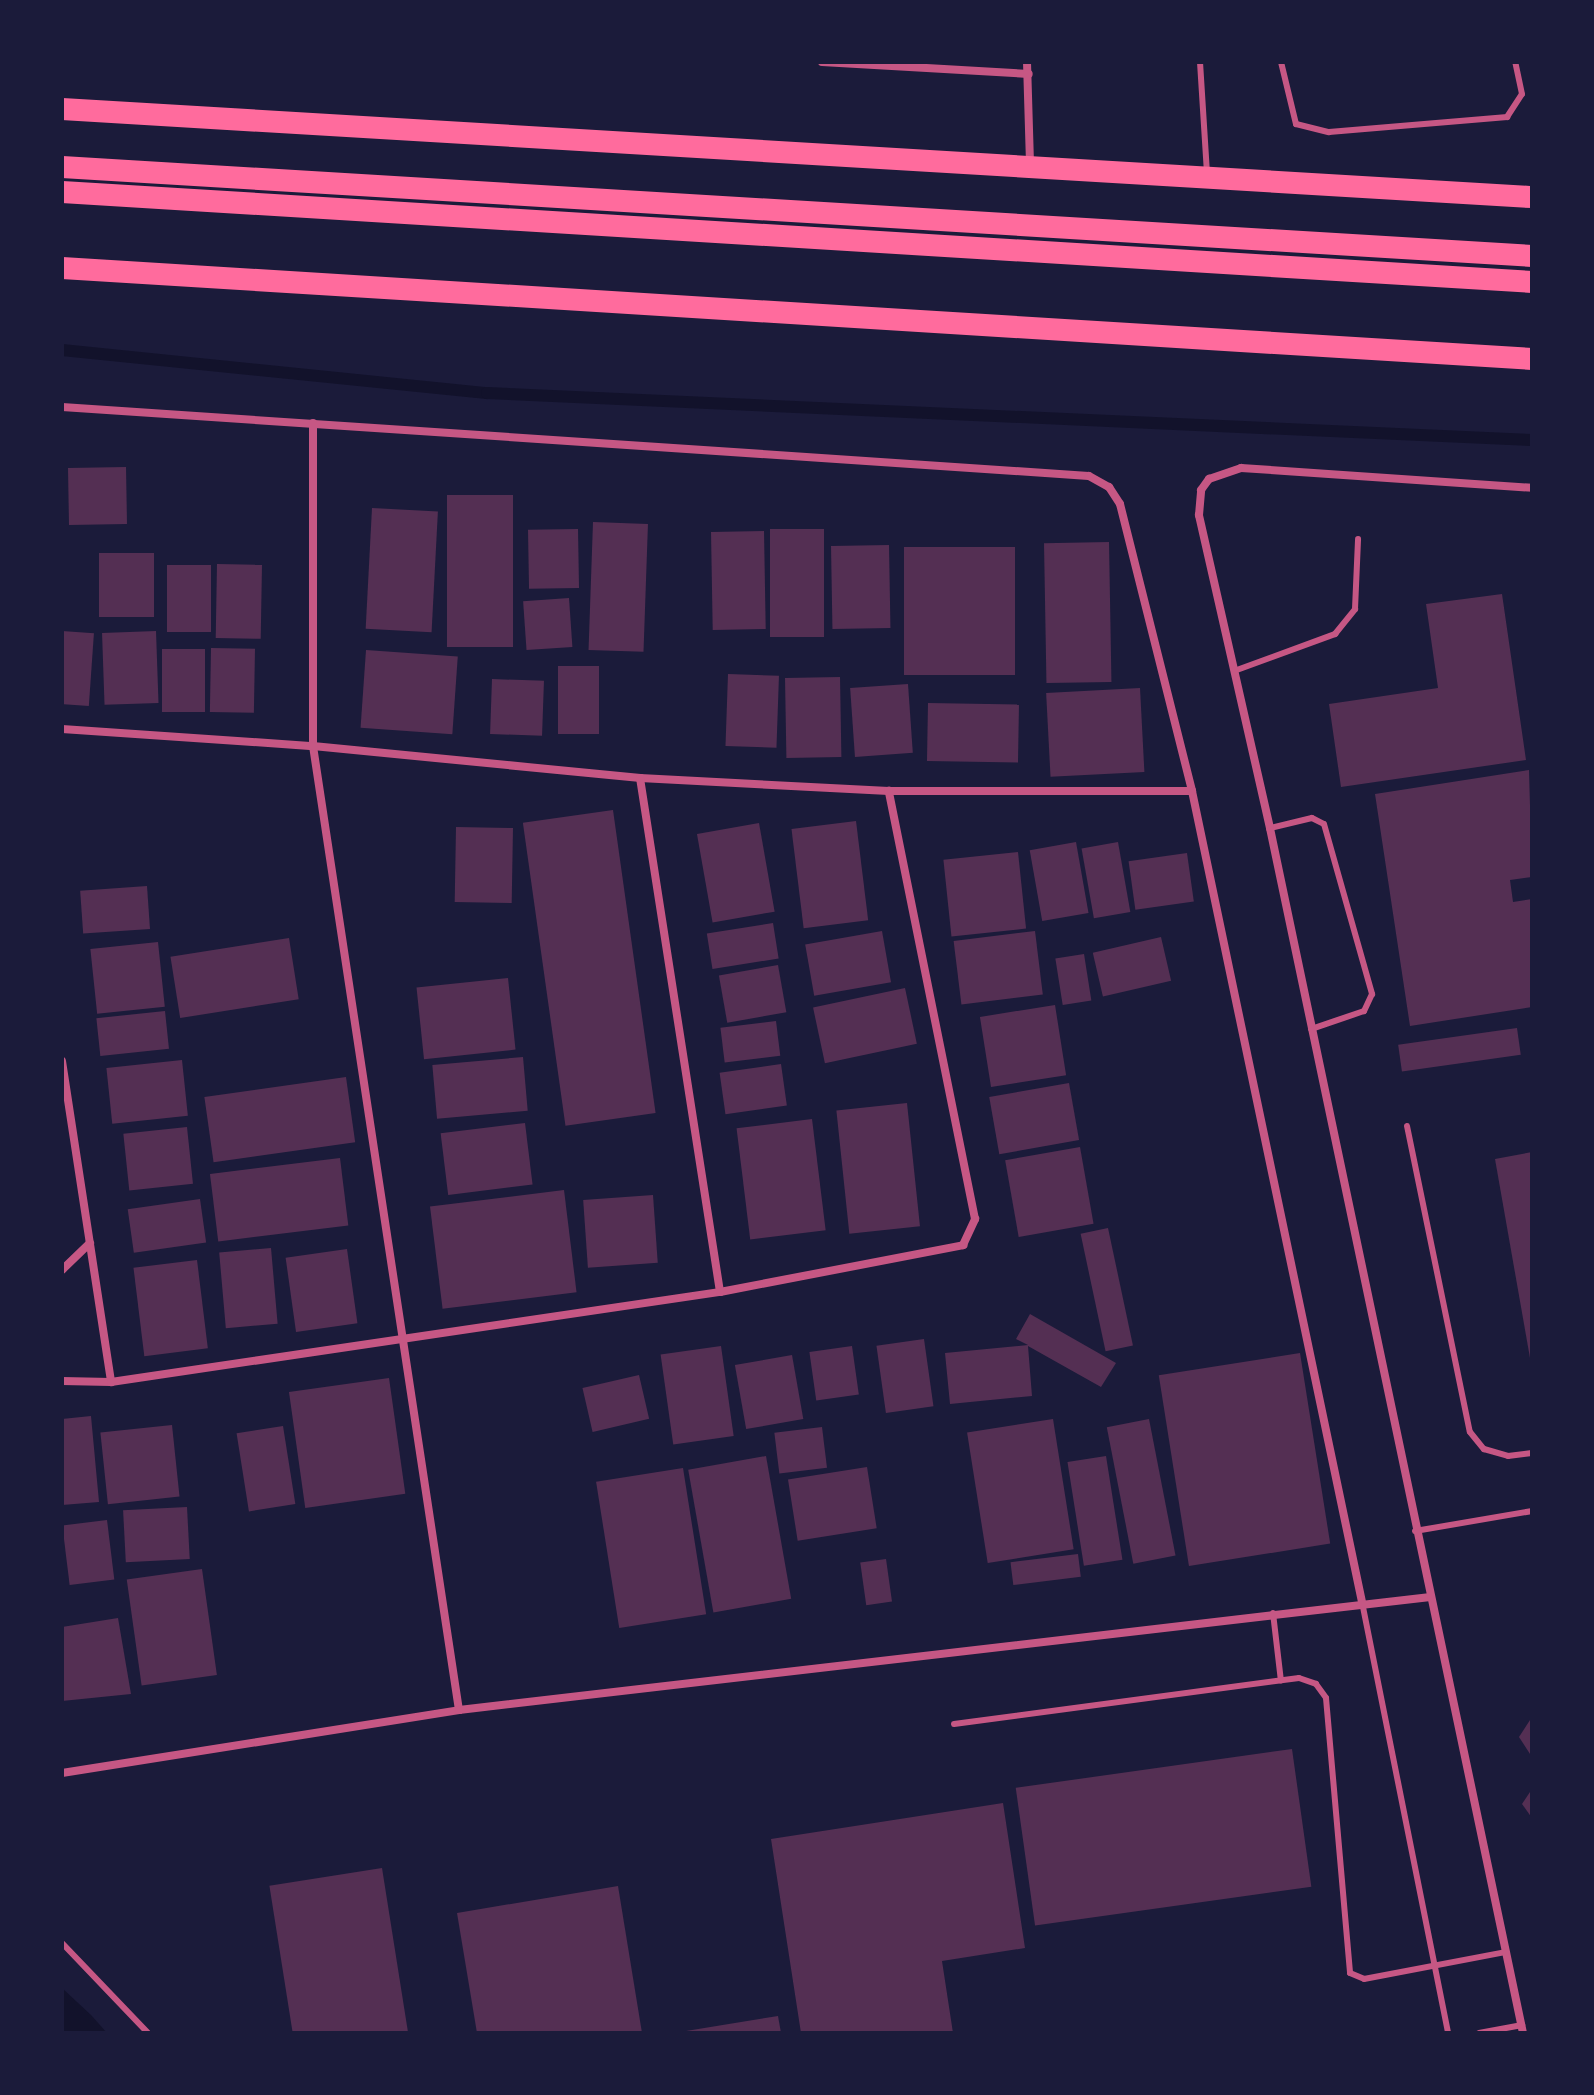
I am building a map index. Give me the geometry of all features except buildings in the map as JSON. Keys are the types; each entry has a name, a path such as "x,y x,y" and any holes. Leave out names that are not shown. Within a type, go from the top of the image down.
{"highway":[{"path":"62,109 1532,197"},
{"path":"62,167 1532,256"},
{"path":"62,192 1532,282"},
{"path":"62,268 1532,359"}],"street":[{"path":"822,62 1029,74"},
{"path":"1027,62 1030,166"},
{"path":"62,407 1101,480 1120,504 1192,791 1362,1602"},
{"path":"313,423 313,746 459,1710"},
{"path":"1522,2029 1415,1531 1270,828 1199,515 1201,490 1209,479 1241,468 1532,488"},
{"path":"62,729 313,746 640,778 889,791 1192,791"},
{"path":"640,778 720,1292"},
{"path":"62,1381 111,1382 404,1335 720,1292 956,1249 974,1228 889,791"},
{"path":"62,1061 111,1382"},
{"path":"62,1270 90,1243"},
{"path":"62,1773 459,1710 1362,1602 1430,1597"}],"lane":[{"path":"1200,62 1207,178"},
{"path":"1281,62 1296,124 1329,132 1507,117 1522,94 1515,62"},
{"path":"1234,671 1335,634 1355,609 1358,539"},
{"path":"1270,828 1312,818 1324,824 1372,994 1364,1011 1311,1029"},
{"path":"1407,1126 1470,1432 1484,1449 1508,1456 1532,1453"},
{"path":"1415,1531 1532,1511"},
{"path":"1362,1602 1448,2033"},
{"path":"1273,1613 1281,1681"},
{"path":"954,1724 1281,1681 1316,1684 1326,1698 1350,1973 1364,1979 1506,1952"},
{"path":"62,1943 148,2033"},
{"path":"1479,2033 1522,2029"}],"shaded area":[{"path":"62,1988 91,2015 107,2033 62,2033"}],"waterway":[{"path":"62,350 487,393 1532,440"}]}
